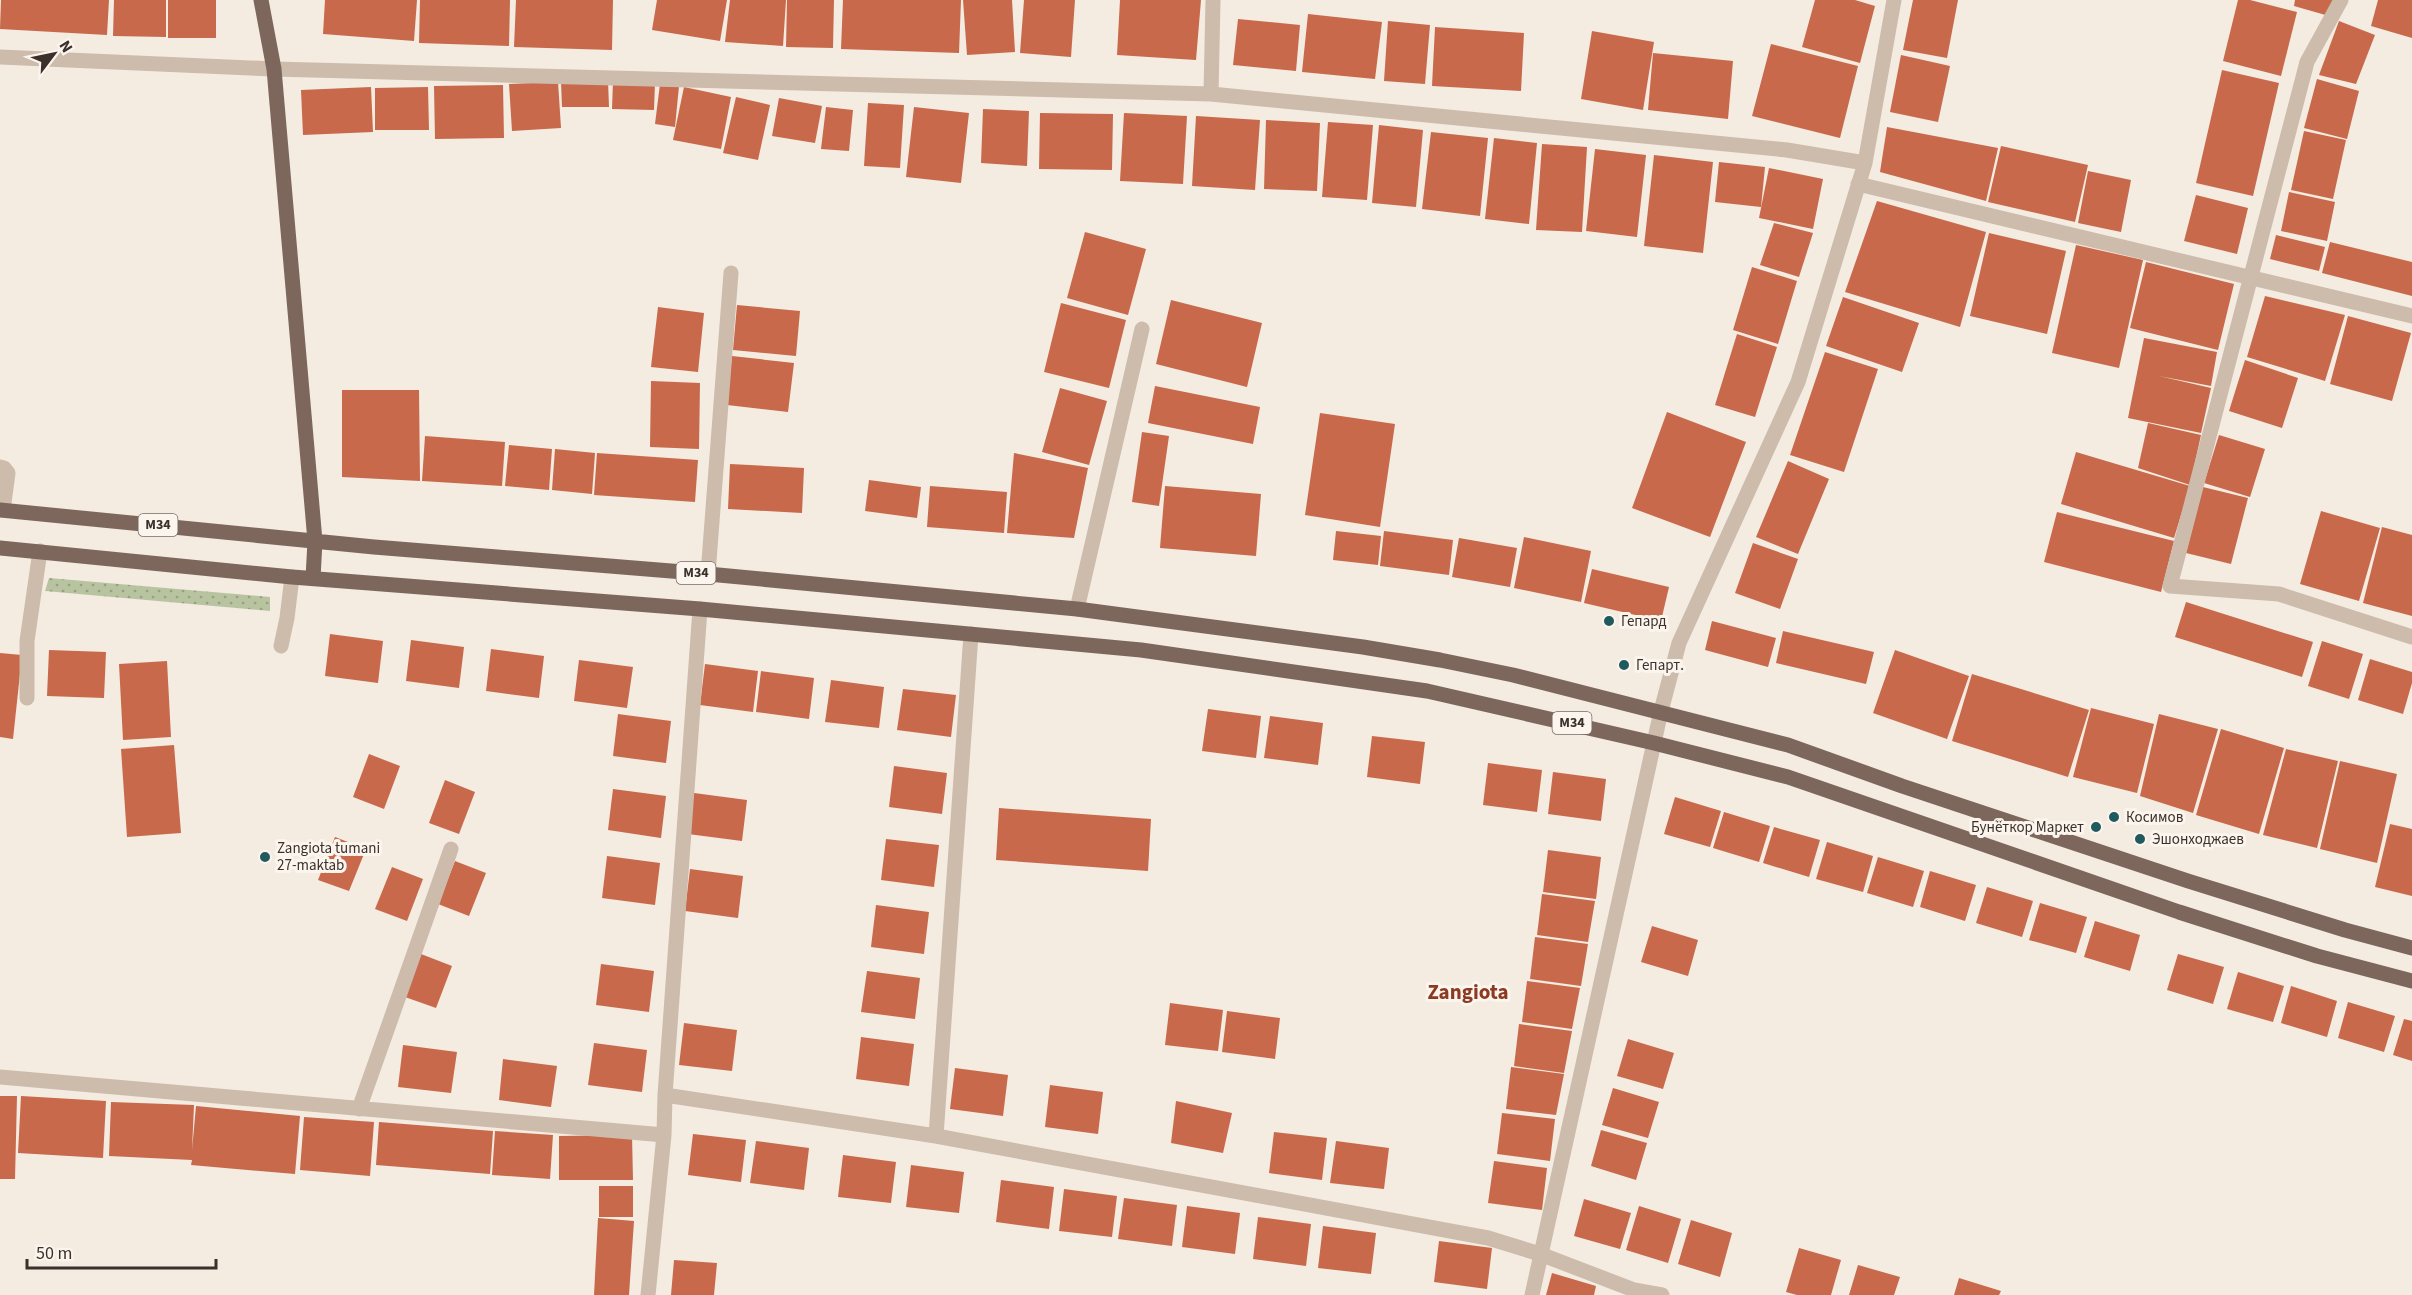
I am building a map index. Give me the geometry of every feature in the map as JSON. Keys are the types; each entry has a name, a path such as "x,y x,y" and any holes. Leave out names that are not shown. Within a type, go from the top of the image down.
{"main road":[{"path":"261,0 274,69 315,541 313,578"},
{"name":"M34","path":"1,510 315,541 708,574 1077,609 1364,647 1440,660 1661,711 1788,745 1902,786 2188,881 2345,930 2412,948"},
{"name":"M34","path":"0,548 292,577 700,609 1141,650 1427,691 1504,707 1788,777 2179,912 2317,956 2412,981"}],"street":[{"path":"1210,94 1212,0"},
{"path":"1532,1295 1661,711 1679,643 1798,382 1865,163 1894,0"},
{"path":"2341,0 2307,62 2170,586 2279,594 2412,637"},
{"path":"0,57 274,69 1210,94 1787,150 1865,163"},
{"path":"1858,184 2412,316"},
{"path":"708,574 731,273"},
{"path":"1077,609 1142,329"},
{"path":"0,467 8,473 1,510"},
{"path":"27,698 27,641 40,551"},
{"path":"281,646 292,577"},
{"path":"648,1295 664,1135 700,609"},
{"path":"936,1136 971,634"},
{"path":"359,1109 451,849"},
{"path":"0,1077 664,1135"},
{"path":"665,1095 936,1136 1488,1238 1540,1254 1634,1290 1662,1295"}],"green space":[{"path":"49,578 270,597 270,611 45,591"}],"building":[{"path":"1,0 109,0 107,35 0,29"},
{"path":"114,0 166,0 166,37 113,36"},
{"path":"168,0 216,0 216,38 168,38"},
{"path":"325,0 417,0 414,41 323,34"},
{"path":"420,0 510,0 509,46 419,43"},
{"path":"516,0 613,0 612,50 514,47"},
{"path":"657,0 727,0 720,41 652,30"},
{"path":"730,0 786,0 783,46 725,42"},
{"path":"787,0 834,0 833,48 786,47"},
{"path":"843,0 961,0 959,53 841,49"},
{"path":"963,0 1012,0 1015,52 967,55"},
{"path":"1024,0 1075,0 1071,57 1020,53"},
{"path":"1120,0 1201,0 1196,60 1117,55"},
{"path":"1815,0 1855,0 1875,6 1860,63 1802,47"},
{"path":"1913,0 1958,0 1947,58 1903,50"},
{"path":"2238,0 2250,0 2297,12 2281,76 2223,61"},
{"path":"2295,0 2334,0 2329,16 2294,6"},
{"path":"2378,0 2412,0 2412,38 2371,26"},
{"path":"1308,14 1382,22 1375,79 1302,72"},
{"path":"1238,19 1300,25 1296,71 1233,65"},
{"path":"1388,21 1430,25 1425,84 1384,81"},
{"path":"2339,21 2375,35 2356,84 2319,75"},
{"path":"1435,27 1524,33 1521,91 1432,86"},
{"path":"1592,31 1654,42 1643,110 1581,99"},
{"path":"1771,44 1858,66 1840,138 1752,116"},
{"path":"1653,53 1733,61 1728,119 1648,110"},
{"path":"1901,55 1950,66 1938,122 1890,112"},
{"path":"2222,70 2279,83 2253,196 2196,183"},
{"path":"2317,79 2359,91 2347,139 2304,128"},
{"path":"561,81 608,81 609,107 562,107"},
{"path":"613,81 655,82 654,110 612,109"},
{"path":"558,82 561,128 512,131 509,84"},
{"path":"660,84 679,86 675,127 655,124"},
{"path":"503,85 504,138 435,139 434,86"},
{"path":"371,87 373,132 303,135 301,90"},
{"path":"428,87 429,130 375,130 375,88"},
{"path":"684,87 731,97 721,149 673,140"},
{"path":"736,97 770,105 758,160 723,153"},
{"path":"779,98 822,106 815,143 772,136"},
{"path":"868,103 904,105 900,168 864,166"},
{"path":"826,107 853,110 849,151 821,149"},
{"path":"914,107 969,113 961,183 906,177"},
{"path":"983,109 1029,111 1027,166 981,163"},
{"path":"1040,113 1113,114 1112,170 1039,169"},
{"path":"1124,113 1187,116 1183,184 1120,181"},
{"path":"1196,116 1260,120 1255,190 1192,186"},
{"path":"1266,120 1320,123 1317,191 1264,189"},
{"path":"1328,122 1373,125 1367,200 1322,197"},
{"path":"1379,125 1423,130 1416,207 1372,203"},
{"path":"1887,127 1998,148 1986,201 1880,172"},
{"path":"2304,131 2346,140 2333,199 2291,190"},
{"path":"1431,132 1488,138 1480,216 1422,209"},
{"path":"1494,138 1537,143 1529,224 1485,219"},
{"path":"1542,144 1587,147 1582,232 1536,230"},
{"path":"2001,146 2088,165 2075,222 1988,202"},
{"path":"1595,149 1646,155 1637,237 1586,231"},
{"path":"1654,155 1713,162 1703,253 1644,246"},
{"path":"1719,162 1765,167 1761,207 1715,202"},
{"path":"1769,168 1823,179 1813,229 1759,218"},
{"path":"2088,171 2131,180 2121,232 2078,223"},
{"path":"2289,192 2335,202 2327,241 2281,231"},
{"path":"2196,195 2248,208 2237,254 2184,241"},
{"path":"1877,201 1986,232 1960,327 1845,292"},
{"path":"1774,223 1813,233 1799,277 1760,265"},
{"path":"1085,232 1146,249 1128,315 1067,298"},
{"path":"1989,233 2066,251 2047,334 1970,316"},
{"path":"2276,235 2325,247 2319,271 2270,259"},
{"path":"2330,242 2412,262 2412,296 2322,273"},
{"path":"2076,245 2143,260 2119,368 2052,353"},
{"path":"2146,262 2234,284 2218,350 2130,328"},
{"path":"1752,267 1797,281 1778,344 1733,330"},
{"path":"2265,296 2345,315 2325,381 2247,357"},
{"path":"1843,297 1919,323 1902,372 1826,346"},
{"path":"1171,300 1262,323 1247,387 1156,364"},
{"path":"1061,303 1126,320 1109,388 1044,372"},
{"path":"737,305 800,311 796,356 733,350"},
{"path":"658,307 704,313 698,372 651,367"},
{"path":"2348,316 2411,333 2392,401 2330,384"},
{"path":"1737,334 1777,347 1755,417 1715,405"},
{"path":"2144,338 2217,352 2211,386 2159,376 2211,388 2201,433 2128,418"},
{"path":"1825,352 1878,369 1844,472 1790,455"},
{"path":"732,356 794,363 788,412 727,405"},
{"path":"2245,360 2298,378 2282,428 2229,411"},
{"path":"651,381 700,383 699,449 650,447"},
{"path":"1155,386 1260,407 1253,444 1148,423"},
{"path":"1060,388 1107,401 1089,465 1042,452"},
{"path":"342,390 419,390 420,481 342,477"},
{"path":"1667,412 1746,442 1710,537 1632,508"},
{"path":"1320,413 1395,424 1380,527 1305,515"},
{"path":"2148,423 2201,435 2190,485 2138,468"},
{"path":"1142,432 1169,436 1159,506 1132,502"},
{"path":"2219,435 2265,449 2250,497 2204,483"},
{"path":"425,436 505,442 502,486 422,481"},
{"path":"509,445 552,449 549,490 505,486"},
{"path":"555,449 595,453 592,494 552,490"},
{"path":"2076,452 2190,486 2174,538 2061,504"},
{"path":"597,453 698,460 695,502 594,495"},
{"path":"1014,453 1088,468 1074,538 1007,533"},
{"path":"1788,461 1829,479 1798,554 1756,537"},
{"path":"730,464 804,468 802,513 728,509"},
{"path":"869,480 921,487 917,518 865,511"},
{"path":"930,486 1007,492 1004,533 927,527"},
{"path":"1165,486 1261,494 1256,556 1160,548"},
{"path":"2203,487 2248,498 2231,564 2186,553"},
{"path":"2321,511 2380,528 2359,601 2300,584"},
{"path":"2057,512 2174,541 2161,592 2044,562"},
{"path":"2382,527 2412,535 2412,616 2363,603"},
{"path":"1336,531 1381,536 1378,565 1333,560"},
{"path":"1384,531 1453,540 1449,575 1380,566"},
{"path":"1524,537 1591,551 1581,602 1514,588"},
{"path":"1459,538 1517,548 1510,587 1452,577"},
{"path":"1753,543 1798,559 1780,609 1735,593"},
{"path":"1592,569 1669,587 1661,621 1584,603"},
{"path":"2186,602 2313,642 2302,677 2175,637"},
{"path":"1712,621 1776,638 1768,667 1705,650"},
{"path":"1783,631 1874,652 1866,684 1776,663"},
{"path":"330,634 383,641 378,683 325,676"},
{"path":"411,640 464,647 459,688 406,681"},
{"path":"2322,641 2363,654 2349,699 2308,686"},
{"path":"491,649 544,656 539,698 486,691"},
{"path":"49,650 106,652 104,698 47,696"},
{"path":"1895,650 1969,676 1947,739 1873,713"},
{"path":"0,653 22,655 13,739 0,737"},
{"path":"2370,659 2412,672 2412,683 2403,714 2358,700"},
{"path":"579,660 633,667 627,708 574,701"},
{"path":"167,661 171,737 123,740 119,664"},
{"path":"705,664 758,671 753,712 700,705"},
{"path":"761,671 814,678 809,719 756,712"},
{"path":"1972,674 2089,710 2068,777 1952,741"},
{"path":"831,680 884,687 879,728 825,722"},
{"path":"903,689 956,695 951,737 897,730"},
{"path":"2091,708 2154,724 2137,793 2073,777"},
{"path":"1208,709 1261,716 1256,758 1202,751"},
{"path":"618,714 671,721 666,763 613,756"},
{"path":"2159,714 2218,729 2193,813 2140,796"},
{"path":"1270,716 1323,723 1318,765 1264,758"},
{"path":"2221,729 2284,748 2259,834 2196,815"},
{"path":"1372,736 1425,742 1420,784 1367,777"},
{"path":"174,745 181,833 127,837 121,749"},
{"path":"2286,749 2338,761 2317,848 2263,835"},
{"path":"369,754 400,766 384,809 353,797"},
{"path":"2340,761 2397,774 2377,863 2320,849"},
{"path":"1488,763 1542,770 1537,812 1483,805"},
{"path":"894,766 947,773 942,814 889,807"},
{"path":"1553,772 1606,779 1601,821 1548,814"},
{"path":"445,780 475,792 459,834 429,823"},
{"path":"613,789 666,796 661,838 608,830"},
{"path":"694,793 747,800 742,841 688,834"},
{"path":"1675,797 1721,811 1710,847 1664,834"},
{"path":"999,808 1151,819 1148,871 996,860"},
{"path":"1724,812 1770,826 1759,862 1713,848"},
{"path":"2390,824 2412,829 2412,896 2375,887"},
{"path":"1774,827 1820,840 1809,877 1763,863"},
{"path":"335,837 366,849 349,891 318,880"},
{"path":"886,839 939,845 934,887 881,880"},
{"path":"1827,842 1873,856 1863,892 1816,879"},
{"path":"1548,850 1601,857 1596,899 1543,892"},
{"path":"607,856 660,863 655,905 602,898"},
{"path":"1878,857 1924,871 1913,907 1867,893"},
{"path":"455,861 486,873 469,916 438,904"},
{"path":"392,867 423,879 407,921 375,909"},
{"path":"690,869 743,876 738,918 685,911"},
{"path":"1930,871 1976,885 1965,921 1920,907"},
{"path":"1987,887 2033,901 2022,937 1976,923"},
{"path":"1542,894 1595,901 1588,942 1537,935"},
{"path":"2040,903 2087,917 2076,953 2029,940"},
{"path":"876,905 929,912 924,954 871,947"},
{"path":"2095,921 2140,935 2130,971 2084,957"},
{"path":"1652,926 1698,940 1688,976 1641,962"},
{"path":"1535,937 1588,944 1581,986 1530,979"},
{"path":"421,954 452,966 436,1008 405,997"},
{"path":"2178,954 2224,967 2213,1004 2167,990"},
{"path":"601,964 654,971 649,1012 596,1005"},
{"path":"867,971 920,978 915,1019 861,1012"},
{"path":"2238,972 2284,986 2273,1022 2227,1009"},
{"path":"1527,981 1580,988 1572,1029 1522,1022"},
{"path":"2291,986 2337,1001 2327,1037 2281,1023"},
{"path":"2348,1002 2395,1016 2384,1052 2338,1038"},
{"path":"1170,1003 1223,1010 1218,1051 1165,1045"},
{"path":"1227,1011 1280,1018 1275,1059 1222,1052"},
{"path":"2404,1019 2412,1021 2412,1061 2393,1055"},
{"path":"684,1023 737,1030 732,1071 679,1065"},
{"path":"1519,1024 1572,1031 1564,1073 1514,1066"},
{"path":"861,1037 914,1044 909,1086 856,1079"},
{"path":"1628,1039 1674,1053 1663,1089 1617,1076"},
{"path":"594,1043 647,1050 642,1092 588,1085"},
{"path":"403,1045 457,1052 451,1093 398,1087"},
{"path":"503,1059 557,1066 551,1107 499,1100"},
{"path":"1511,1067 1564,1074 1556,1115 1506,1109"},
{"path":"955,1068 1008,1075 1003,1116 950,1109"},
{"path":"1050,1085 1103,1092 1098,1134 1045,1127"},
{"path":"1613,1088 1659,1102 1648,1138 1602,1125"},
{"path":"0,1096 17,1096 15,1179 0,1179"},
{"path":"21,1096 106,1101 103,1158 18,1153"},
{"path":"1176,1101 1232,1113 1223,1153 1171,1143"},
{"path":"111,1102 194,1105 192,1150 196,1106 300,1116 295,1174 191,1165 192,1160 109,1156"},
{"path":"1502,1113 1555,1119 1550,1161 1497,1154"},
{"path":"304,1117 374,1122 370,1176 300,1170"},
{"path":"379,1122 493,1131 490,1174 376,1165"},
{"path":"1601,1130 1647,1143 1636,1180 1591,1166"},
{"path":"495,1131 553,1135 550,1179 492,1175"},
{"path":"1274,1132 1327,1138 1322,1180 1269,1173"},
{"path":"693,1134 746,1140 741,1182 688,1175"},
{"path":"632,1135 633,1180 559,1180 559,1136"},
{"path":"756,1141 809,1148 804,1190 750,1183"},
{"path":"1336,1141 1389,1148 1384,1189 1330,1183"},
{"path":"843,1155 896,1162 891,1203 838,1197"},
{"path":"1494,1161 1547,1168 1542,1210 1488,1203"},
{"path":"911,1165 964,1172 959,1213 906,1207"},
{"path":"1001,1180 1054,1187 1049,1229 996,1222"},
{"path":"599,1186 633,1186 633,1217 599,1217"},
{"path":"1064,1189 1117,1196 1112,1237 1059,1231"},
{"path":"1124,1198 1177,1205 1172,1246 1118,1239"},
{"path":"1584,1199 1631,1213 1620,1249 1574,1236"},
{"path":"1187,1206 1240,1213 1235,1254 1182,1247"},
{"path":"1639,1206 1681,1219 1668,1263 1626,1250"},
{"path":"1258,1217 1311,1224 1306,1266 1253,1259"},
{"path":"598,1218 634,1221 629,1295 594,1295"},
{"path":"1691,1220 1732,1233 1720,1277 1678,1264"},
{"path":"1323,1226 1376,1233 1371,1274 1318,1268"},
{"path":"1439,1241 1492,1248 1487,1289 1434,1282"},
{"path":"1799,1248 1841,1260 1831,1295 1797,1295 1786,1292"},
{"path":"674,1260 717,1263 714,1295 671,1295"},
{"path":"1858,1265 1900,1277 1894,1295 1849,1295"},
{"path":"1552,1273 1596,1286 1594,1295 1546,1295"},
{"path":"1959,1278 2001,1291 1999,1295 1954,1295"}],"place":[{"name":"Гепард","path":"1609,621"},
{"name":"Гепарт.","path":"1624,665"},
{"name":"Косимов","path":"2114,817"},
{"name":"Бунёткор Маркет","path":"2096,827"},
{"name":"Эшонходжаев","path":"2140,839"},
{"name":"Zangiota tumani 27-maktab","path":"265,857"}],"district":[{"name":"Zangiota","path":"1468,992"}]}
